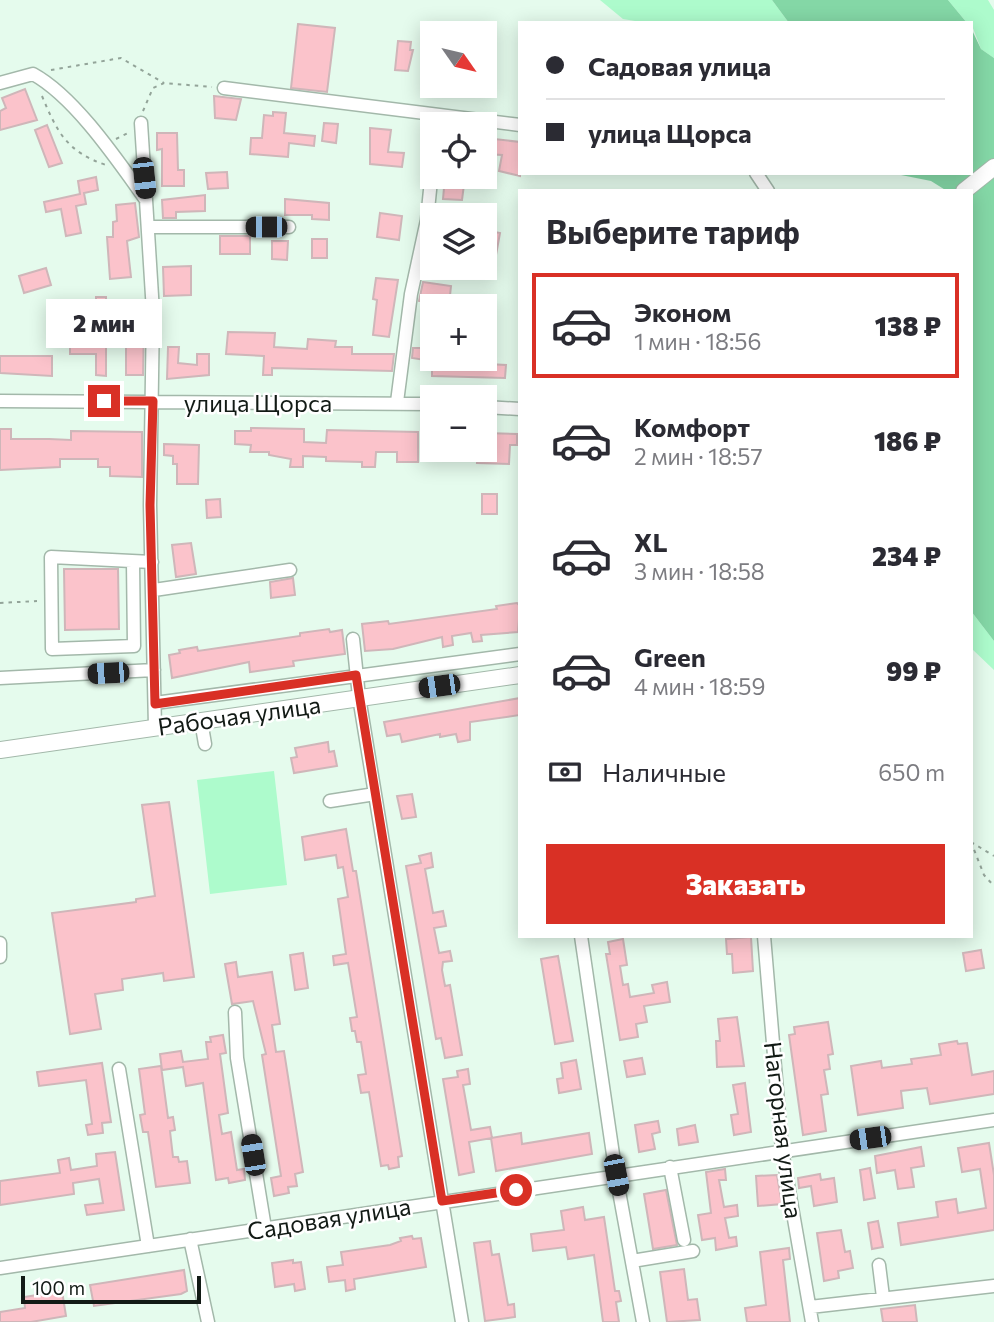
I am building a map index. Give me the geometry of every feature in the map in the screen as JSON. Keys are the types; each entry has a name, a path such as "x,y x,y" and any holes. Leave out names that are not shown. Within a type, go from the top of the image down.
{"main road":[{"path":"966,189 994,167"},
{"name":"Рабочая улица","path":"0,750 518,675"}],"street":[{"path":"0,83 33,74 51,84 98,138 146,200"},
{"path":"224,88 420,118"},
{"path":"141,123 149,227 153,401 150,505 155,727"},
{"path":"497,124 518,125"},
{"path":"397,402 411,294 427,220 430,189"},
{"path":"149,227 289,228"},
{"name":"улица Щорса","path":"0,401 420,403"},
{"path":"497,408 518,409"},
{"path":"134,646 52,649 51,557 152,562"},
{"path":"133,562 135,671"},
{"path":"154,590 290,570"},
{"path":"353,639 359,697 462,1322"},
{"path":"155,704 518,654"},
{"path":"0,678 154,670"},
{"path":"201,720 205,744"},
{"path":"330,801 375,794"},
{"path":"581,938 616,1175 643,1322"},
{"name":"Нагорная улица","path":"764,938 782,1150 812,1322"},
{"path":"0,943 0,957"},
{"path":"235,1012 237,1058 265,1228"},
{"path":"119,1069 148,1246"},
{"name":"Садовая улица","path":"0,1268 994,1120"},
{"path":"670,1167 684,1240"},
{"path":"190,1240 208,1322"},
{"path":"632,1261 694,1251"},
{"path":"878,1265 883,1297"},
{"path":"810,1307 994,1286"}],"path":[{"path":"126,173 84,157 62,138 33,74 121,58 164,83 224,88"},
{"path":"98,138 112,141 141,123 144,102 153,88 164,83"},
{"path":"0,603 51,601"},
{"path":"973,843 994,856"},
{"path":"973,847 984,875 994,886"}],"shaded area":[{"path":"600,0 772,0 788,21 635,21 623,19"},
{"path":"772,0 948,0 965,21 788,21"},
{"path":"948,0 988,0 994,10 994,58 981,49 973,21 965,21"},
{"path":"973,32 981,49 994,58 994,641 973,614 973,189 944,189 931,181 901,175 973,175"},
{"path":"973,614 994,641 994,670 973,650"},
{"path":"274,771 287,885 210,894 197,780"}],"building":[{"path":"298,24 335,28 327,92 291,88"},
{"path":"398,41 411,42 410,50 413,50 408,71 395,70"},
{"path":"25,89 37,120 0,130 0,111 6,108 2,98"},
{"path":"214,96 241,99 236,120 215,118"},
{"path":"273,112 286,113 284,133 315,136 314,146 289,143 288,157 250,154 251,138 262,138 264,115 273,116"},
{"path":"324,123 338,124 336,143 322,141"},
{"path":"47,125 62,163 49,167 35,130"},
{"path":"370,128 391,130 388,152 404,153 402,167 370,164"},
{"path":"157,133 177,133 178,170 184,170 184,186 162,186 162,149 157,150"},
{"path":"497,139 518,142 520,176 499,171 502,155 497,155"},
{"path":"227,172 228,188 208,189 206,173"},
{"path":"96,177 98,190 84,193 86,204 76,206 81,233 66,236 61,209 46,212 44,202 80,194 78,181"},
{"path":"444,189 463,189 462,200 443,199"},
{"path":"205,195 205,211 176,212 176,218 163,218 162,200"},
{"path":"285,199 329,203 329,220 312,219 312,215 285,215"},
{"path":"135,203 139,237 127,241 131,277 110,279 107,237 113,237 113,222 117,221 116,205"},
{"path":"380,213 402,216 399,240 377,237"},
{"path":"220,236 250,236 250,254 220,254"},
{"path":"312,239 327,239 327,258 312,258"},
{"path":"272,241 288,241 287,260 272,259"},
{"path":"191,266 191,295 164,296 163,267"},
{"path":"46,268 51,285 24,293 19,276"},
{"path":"376,278 398,280 389,337 373,335 377,300 373,299"},
{"path":"423,282 451,286 450,294 420,294"},
{"path":"96,297 106,297 106,325 144,325 143,375 126,375 126,336 106,336 106,376 96,375 96,354 70,354 70,339 96,339"},
{"path":"228,332 275,333 274,347 307,349 308,339 336,341 335,347 352,347 352,354 394,354 392,371 272,368 272,375 263,375 264,356 226,354"},
{"path":"168,347 179,347 178,363 197,365 197,354 209,354 209,375 167,379"},
{"path":"413,348 420,348 420,359 412,358"},
{"path":"0,356 52,356 52,376 0,373"},
{"path":"497,365 506,365 505,378 432,376 432,371 497,371"},
{"path":"251,428 304,429 304,442 326,443 327,430 418,432 418,462 397,462 397,452 376,452 375,467 362,467 362,462 326,461 326,457 303,456 303,467 290,467 291,459 269,455 269,452 250,452 251,445 235,444 235,431 251,431"},
{"path":"0,429 11,429 11,439 71,440 71,431 142,432 142,477 110,476 110,467 98,467 98,459 60,459 60,467 0,470"},
{"path":"497,433 517,434 517,445 510,445 509,464 477,463 497,462"},
{"path":"164,444 199,445 198,484 177,484 177,464 173,464 173,456 164,455"},
{"path":"482,494 497,494 497,514 482,514"},
{"path":"220,499 221,517 207,518 206,500"},
{"path":"191,543 196,574 176,577 172,545"},
{"path":"64,569 118,569 119,629 65,630"},
{"path":"293,578 295,595 271,598 270,582"},
{"path":"518,604 518,632 481,635 482,641 473,642 471,633 452,636 453,645 443,647 442,637 393,649 365,651 362,624 388,621 389,624 497,609 496,606"},
{"path":"329,629 330,632 342,630 345,654 293,661 294,666 250,672 249,662 172,678 169,655 180,653 179,650 197,647 198,651 300,636 300,633"},
{"path":"518,698 518,715 470,722 470,740 458,742 456,734 440,737 440,734 402,742 400,734 387,736 384,722"},
{"path":"328,742 329,752 334,751 337,766 294,773 291,758 297,757 295,748"},
{"path":"412,794 416,817 402,819 397,796"},
{"path":"169,802 194,977 164,981 163,973 122,979 123,990 95,994 101,1029 70,1034 52,913 136,902 136,899 155,896 142,805"},
{"path":"346,829 353,871 356,871 402,1156 398,1157 399,1167 389,1169 388,1165 381,1166 369,1092 361,1093 358,1075 366,1074 361,1042 357,1042 355,1031 352,1031 350,1018 357,1017 348,963 334,965 333,956 346,954 338,899 348,897 343,867 338,868 336,855 305,860 302,837"},
{"path":"431,853 433,867 425,869 433,913 443,911 446,926 434,928 439,953 450,951 452,961 443,962 442,970 445,986 450,985 462,1055 445,1058 441,1038 436,1039 406,866 421,863 419,856"},
{"path":"751,938 753,971 733,973 732,954 727,954 726,939"},
{"path":"623,939 627,965 620,966 623,985 628,984 630,997 654,993 652,985 667,982 670,1002 644,1006 647,1022 636,1024 638,1037 620,1040 606,954 610,954 608,942"},
{"path":"981,950 984,968 966,971 963,953"},
{"path":"303,953 308,988 295,990 290,955"},
{"path":"558,956 573,1041 555,1044 541,959"},
{"path":"236,962 238,977 272,972 280,1024 272,1025 276,1052 284,1051 303,1172 295,1174 297,1186 288,1187 289,1193 274,1196 271,1178 281,1176 262,1055 266,1054 253,1001 232,1004 225,964"},
{"path":"737,1017 744,1066 717,1067 716,1041 720,1041 718,1019"},
{"path":"828,1022 833,1054 828,1055 830,1069 824,1070 828,1094 821,1095 826,1131 803,1135 789,1035 795,1034 794,1027"},
{"path":"223,1035 226,1053 220,1054 228,1113 219,1115 222,1134 231,1132 237,1170 244,1169 245,1180 229,1183 228,1178 216,1180 203,1083 186,1086 183,1067 162,1070 160,1054 181,1051 183,1062 208,1059 206,1042 211,1042 210,1037"},
{"path":"957,1041 958,1044 967,1043 972,1075 994,1071 994,1094 930,1104 927,1088 901,1091 903,1108 858,1115 851,1066 881,1061 882,1068 912,1064 911,1059 941,1055 939,1044"},
{"path":"642,1058 645,1074 627,1077 624,1061"},
{"path":"576,1060 581,1089 559,1093 557,1079 563,1078 561,1063"},
{"path":"102,1063 111,1122 102,1123 103,1133 88,1135 86,1125 92,1124 86,1080 39,1086 37,1072"},
{"path":"161,1066 168,1118 173,1117 175,1130 170,1131 173,1157 178,1157 179,1162 187,1161 190,1183 156,1187 148,1132 143,1132 140,1115 145,1114 139,1069"},
{"path":"468,1069 470,1084 463,1085 471,1130 490,1127 492,1138 469,1142 474,1172 459,1175 443,1079 458,1077 457,1071"},
{"path":"745,1083 751,1132 734,1135 731,1115 738,1114 733,1085"},
{"path":"658,1121 660,1132 652,1134 655,1149 639,1152 635,1125"},
{"path":"695,1125 698,1142 679,1145 677,1129"},
{"path":"521,1133 522,1144 589,1133 592,1154 496,1171 491,1138"},
{"path":"989,1143 994,1175 994,1230 901,1245 898,1223 938,1217 936,1202 956,1199 958,1213 986,1208 980,1169 962,1172 958,1148"},
{"path":"921,1147 924,1166 911,1168 914,1187 898,1189 895,1170 877,1173 875,1156"},
{"path":"115,1152 124,1210 87,1215 85,1205 103,1203 99,1179 73,1183 74,1194 0,1205 0,1181 60,1173 58,1160 69,1158 71,1170 97,1166 96,1154"},
{"path":"870,1168 875,1198 864,1200 860,1170"},
{"path":"725,1169 726,1180 719,1180 724,1207 737,1205 738,1216 725,1218 729,1238 736,1237 737,1246 716,1250 715,1238 702,1240 698,1215 711,1213 706,1172"},
{"path":"820,1174 821,1180 834,1178 837,1202 814,1206 811,1186 799,1188 798,1178"},
{"path":"777,1175 782,1204 758,1206 756,1176"},
{"path":"666,1190 677,1245 653,1249 644,1194"},
{"path":"583,1207 585,1220 604,1217 615,1291 619,1291 621,1301 616,1302 619,1322 603,1322 594,1255 568,1259 566,1247 533,1251 531,1234 564,1230 561,1211"},
{"path":"878,1221 883,1247 872,1249 868,1223"},
{"path":"841,1230 845,1252 850,1251 853,1268 838,1271 839,1278 824,1281 817,1233"},
{"path":"412,1236 413,1239 421,1238 426,1267 354,1279 355,1289 346,1291 345,1280 329,1282 327,1267 343,1265 341,1252 390,1245 401,1241 400,1238"},
{"path":"490,1241 492,1255 499,1254 508,1305 514,1304 515,1317 485,1321 474,1243"},
{"path":"789,1248 790,1259 783,1260 790,1322 747,1322 745,1308 766,1305 760,1252"},
{"path":"293,1260 293,1263 301,1262 305,1289 295,1291 294,1284 275,1287 272,1263"},
{"path":"684,1269 688,1300 697,1299 700,1320 667,1322 660,1272"},
{"path":"184,1270 187,1291 181,1294 94,1306 90,1285"},
{"path":"62,1291 66,1316 31,1322 0,1322 0,1312 25,1308 24,1297"},
{"path":"915,1305 917,1322 883,1322 881,1309"}],"route":[{"path":"104,401 153,401 150,505 155,704 356,675 442,1201 516,1190"}]}
